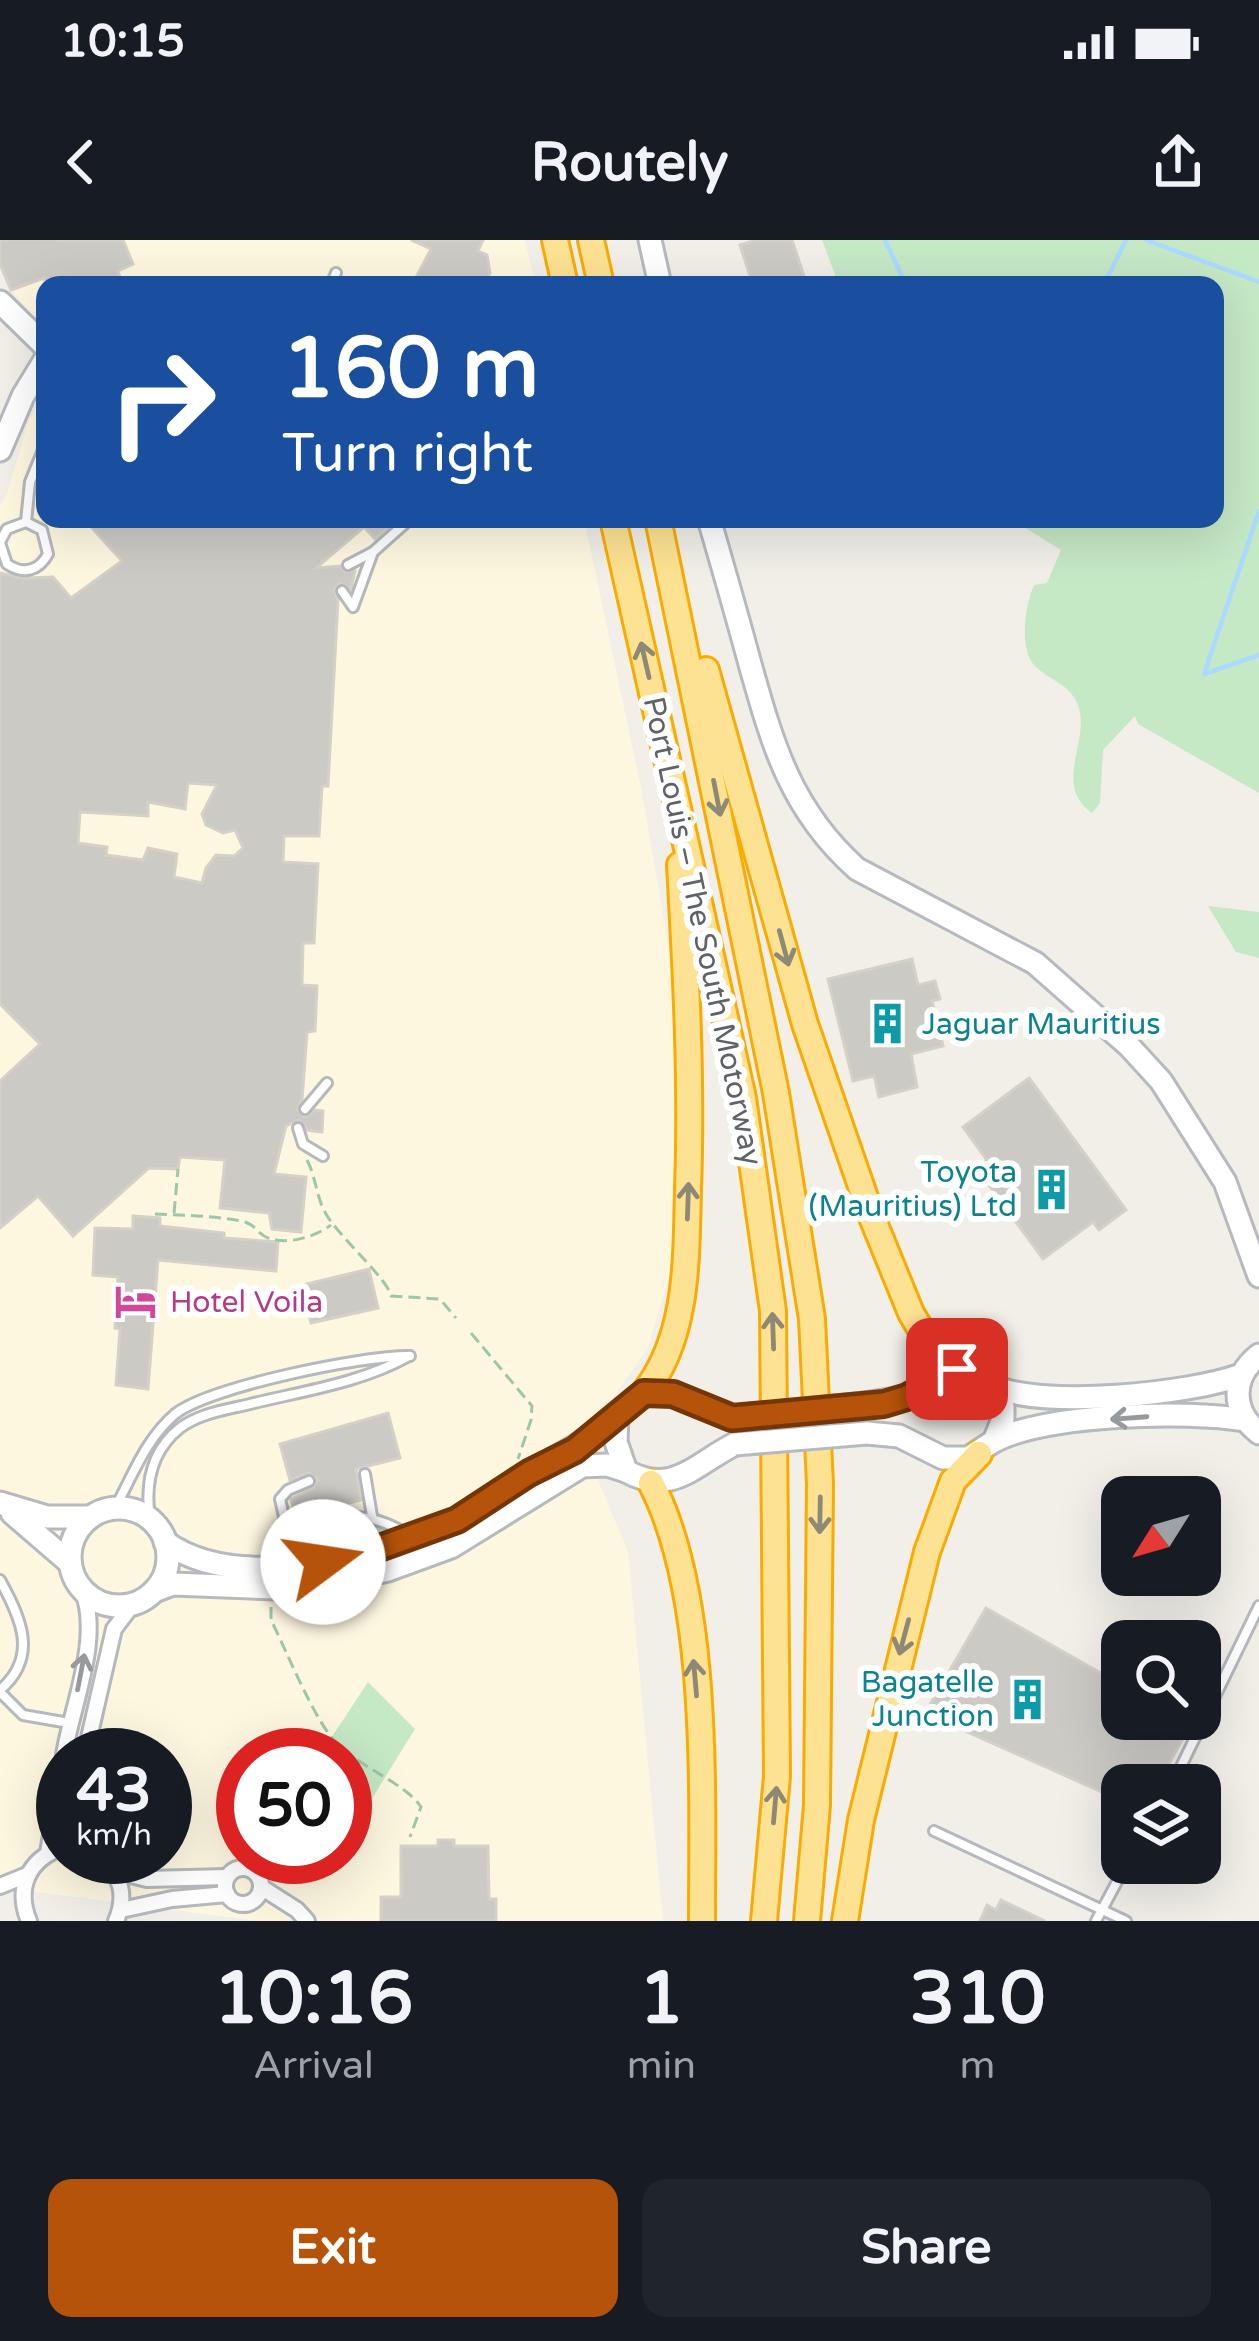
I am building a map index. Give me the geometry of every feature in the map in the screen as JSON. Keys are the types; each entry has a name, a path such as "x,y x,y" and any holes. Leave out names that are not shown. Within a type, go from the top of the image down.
{"highway":[{"path":"555,240 563,276"},
{"path":"591,240 600,276"},
{"name":"Port Louis – The South Motorway","path":"615,528 743,1098 772,1311 777,1777 764,1921"},
{"name":"Port Louis – The South Motorway","path":"660,528 776,1093 812,1319 820,1484 817,1805 807,1921"},
{"path":"676,596 703,661 805,1024 871,1215 911,1313 925,1335 969,1370"},
{"path":"644,1393 659,1374 678,1317 686,1247 692,1084 676,788"},
{"path":"845,1921 861,1820 927,1552 953,1481 986,1448"},
{"path":"651,1483 677,1541 689,1619 698,1713 702,1921"}],"main road":[{"path":"650,240 658,276"},
{"path":"0,302 36,337"},
{"path":"0,450 36,375"},
{"path":"713,528 777,760 805,810 857,869 1035,963 1128,1045 1161,1081 1225,1182 1259,1276"},
{"path":"0,1503 47,1517 90,1517 115,1508 139,1513 165,1542 200,1562 264,1567 323,1562 412,1538 476,1509 596,1436 644,1393 673,1394 732,1418 907,1397 945,1373 969,1370 1013,1396 1043,1399 1197,1388 1241,1375 1259,1355"},
{"path":"1241,1375 1237,1398 1255,1430"},
{"path":"986,1448 1003,1419 993,1386"},
{"path":"0,1503 70,1563 82,1589 105,1604 133,1604 172,1584 244,1587 335,1582 388,1570 451,1547 582,1466 608,1465 651,1483 674,1480 735,1444 867,1433 899,1436 955,1460 1037,1424 1205,1413 1255,1430"},
{"path":"617,1415 616,1442 626,1471"},
{"path":"70,1563 74,1537 90,1517"},
{"path":"154,1592 166,1569 165,1542"}],"street":[{"path":"69,1728 85,1654 87,1617 82,1589"},
{"path":"92,1728 114,1629 133,1604"},
{"path":"0,1886 36,1868"},
{"path":"27,1876 23,1904 29,1921"},
{"path":"121,1884 118,1915 172,1899 226,1894"},
{"path":"227,1884 226,1894 235,1903 247,1904 261,1887"},
{"path":"260,1884 307,1921"}],"lane":[{"path":"26,522 36,467"},
{"path":"36,524 26,522 7,529 0,543 1,558 22,571 44,561 47,537 39,528"},
{"path":"348,565 374,552 400,528"},
{"path":"342,591 353,607 374,552"},
{"path":"305,1108 327,1083"},
{"path":"298,1128 303,1144 323,1156"},
{"path":"115,1508 144,1449 192,1402 363,1358 410,1356 374,1373 214,1412 179,1429 155,1459 148,1489 150,1520"},
{"path":"365,1474 372,1516"},
{"path":"290,1543 280,1499 309,1481"},
{"path":"264,1567 315,1527 372,1516 412,1538"},
{"path":"0,1580 25,1633 17,1676 0,1691 23,1715 70,1723"},
{"path":"1182,1764 1259,1606"},
{"path":"934,1831 1126,1921"},
{"path":"1096,1921 1115,1884"}],"path":[{"path":"303,1144 317,1196 332,1224 365,1265 389,1285 391,1296 440,1299 455,1318"},
{"path":"173,1215 178,1169"},
{"path":"155,1214 239,1221 254,1224 266,1237 282,1238 314,1236 332,1224"},
{"path":"471,1334 532,1406 519,1458"},
{"path":"271,1620 326,1728"},
{"path":"372,1770 421,1807 410,1837"}],"shaded area":[{"path":"0,240 525,240 533,276 36,276 36,319 11,290 0,266"},
{"path":"36,409 36,528 586,528 641,788 685,1040 680,1237 648,1348 582,1442 628,1552 663,1921 258,1921 0,1887 0,505"}],"green space":[{"path":"822,240 1259,240 1259,793 1138,724 1135,716 1103,750 1100,803 1092,813 1080,802 1073,776 1081,719 1078,705 1065,687 1030,660 1025,639 1034,585 1047,583 1061,550 1026,528 1224,528 1224,276 836,276"},
{"path":"1208,906 1259,912 1259,958 1236,952"},
{"path":"377,1526 387,1532 377,1542 280,1560 299,1545"},
{"path":"368,1682 415,1729 372,1798 372,1728 338,1728"}],"building":[{"path":"0,240 123,240 133,264 118,271 119,276 36,276 36,281 11,290 0,264"},
{"path":"411,240 483,240 478,251 487,255 490,273 417,276 431,249"},
{"path":"792,240 804,276 750,276 740,245"},
{"path":"92,528 363,528 316,568 340,566 345,572 355,571 351,589 340,583 334,590 338,600 328,786 322,786 319,836 284,836 283,862 318,864 314,943 303,943 302,985 317,986 315,1031 307,1032 302,1100 297,1109 305,1117 323,1111 322,1132 307,1130 299,1120 286,1126 274,1174 306,1177 301,1232 272,1229 269,1213 220,1208 225,1160 180,1157 178,1169 149,1168 73,1236 38,1196 0,1228 0,1081 40,1044 0,1004 0,573 53,577 71,598 122,561","holes":["188,783 217,785 202,814 206,825 223,833 235,830 243,848 234,856 216,855 202,883 174,877 177,854 148,848 143,860 106,855 107,847 78,843 80,812 148,816 148,802 185,809"]},
{"path":"365,528 388,528 375,539"},
{"name":"Jaguar Mauritius","path":"912,959 918,985 935,981 940,999 932,1001 943,1046 911,1054 917,1087 879,1097 874,1076 853,1081 828,979"},
{"name":"Toyota (Mauritius) Ltd","path":"1029,1078 1126,1210 1099,1230 1093,1222 1043,1259 976,1167 987,1160 963,1127"},
{"name":"Hotel Voila","path":"133,1216 160,1218 160,1226 224,1233 224,1238 278,1242 276,1271 158,1260 148,1389 116,1385 118,1277 93,1275 95,1228 133,1229"},
{"path":"369,1269 378,1308 311,1323 302,1285"},
{"path":"388,1413 400,1458 356,1469 361,1500 296,1517 291,1499 313,1488 317,1479 309,1473 290,1480 280,1444"},
{"name":"Bagatelle Junction","path":"986,1608 1101,1673 1101,1740 1182,1740 1169,1764 1101,1764 1101,1792 925,1713"},
{"path":"438,1840 454,1840 454,1846 488,1846 489,1899 496,1899 496,1921 381,1921 381,1897 401,1897 401,1846 438,1846"},
{"path":"1001,1900 1045,1921 980,1921 987,1905 996,1910"}],"waterway":[{"path":"885,240 902,276"},
{"path":"1108,276 1126,240"},
{"path":"1146,240 1259,282"},
{"path":"1259,511 1204,674 1259,655"}],"place":[{"name":"Jaguar Mauritius","path":"888,1024"},
{"name":"Toyota (Mauritius) Ltd","path":"1051,1189"},
{"name":"Hotel Voila","path":"136,1302"},
{"name":"Bagatelle Junction","path":"1028,1699"}],"route":[{"path":"323,1562 374,1550 457,1520 596,1436 644,1393 661,1390 732,1418 884,1404 907,1397 957,1369"}]}
